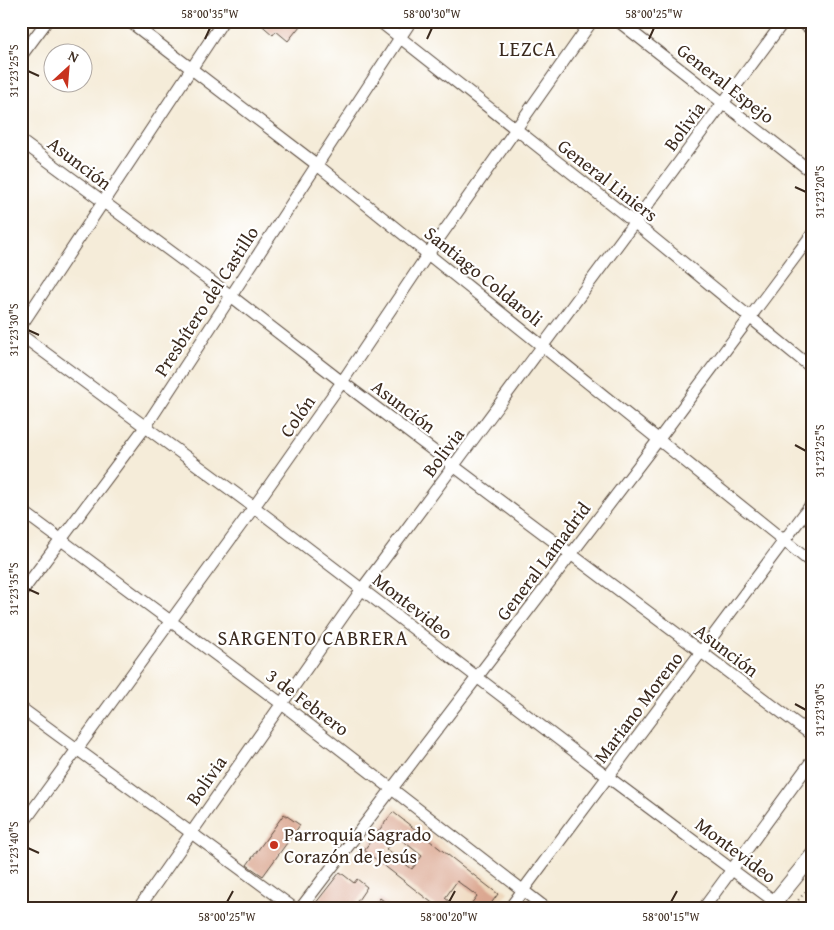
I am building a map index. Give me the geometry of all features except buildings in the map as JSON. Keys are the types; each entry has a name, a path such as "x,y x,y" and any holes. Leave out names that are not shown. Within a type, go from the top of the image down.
{"main road":[{"path":"780,907 813,855"},
{"path":"780,907 813,871"}],"street":[{"path":"21,56 47,21"},
{"name":"Santiago Coldaroli","path":"130,21 316,164 813,564"},
{"path":"21,326 224,21"},
{"name":"General Liniers","path":"379,21 635,223 813,369"},
{"name":"Presbítero del Castillo","path":"21,593 146,426 411,21"},
{"name":"Colón","path":"21,826 254,507 342,382 428,254 517,131 592,21"},
{"name":"General Espejo","path":"618,21 813,173"},
{"name":"Bolivia","path":"138,909 190,832 362,589 784,21"},
{"path":"800,21 813,31"},
{"name":"Asunción","path":"21,141 231,296 342,382 813,736"},
{"name":"General Lamadrid","path":"300,909 659,439 813,233"},
{"name":"Montevideo","path":"21,335 254,507 608,777 733,869 780,907"},
{"name":"Mariano Moreno","path":"508,909 813,502"},
{"name":"3 de Febrero","path":"21,510 282,704 547,909"},
{"path":"21,708 294,909"},
{"path":"704,909 813,759"}],"path":[{"path":"780,907 813,882"}],"shaded area":[{"path":"393,804 508,892 495,909 312,909"}],"place":[{"name":"Parroquia Sagrado Corazón de Jesús","path":"274,845"}],"district":[{"name":"LEZCA","path":"528,48"},
{"name":"SARGENTO CABRERA","path":"313,637"}]}
